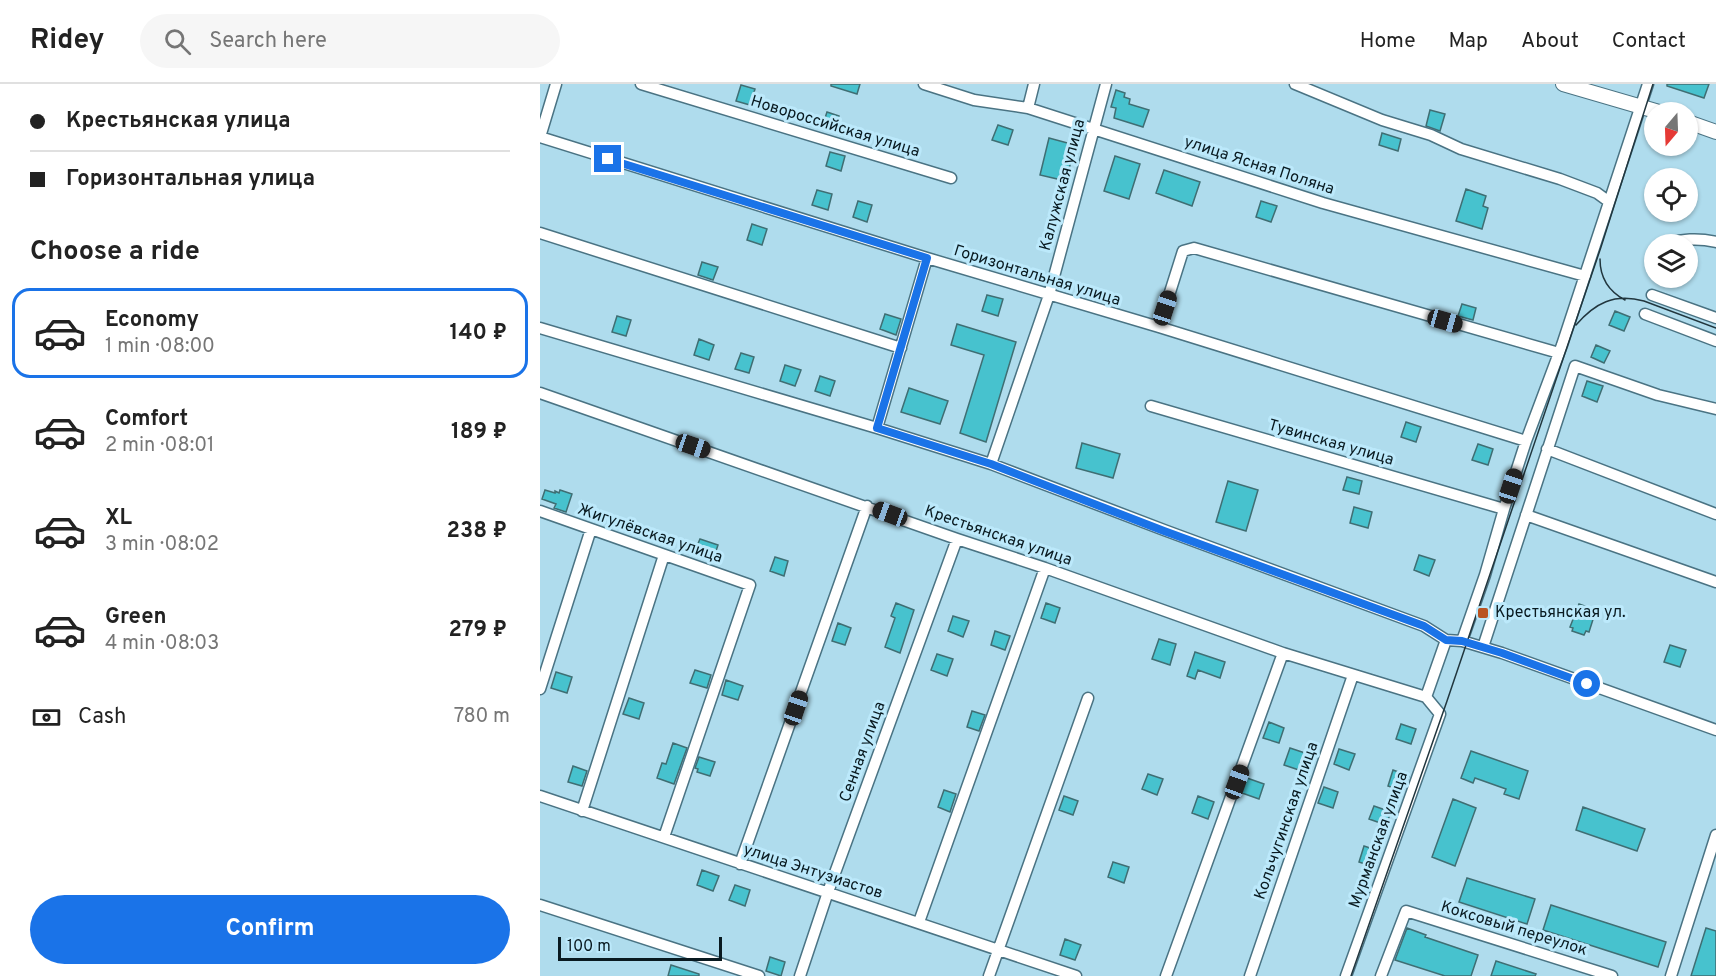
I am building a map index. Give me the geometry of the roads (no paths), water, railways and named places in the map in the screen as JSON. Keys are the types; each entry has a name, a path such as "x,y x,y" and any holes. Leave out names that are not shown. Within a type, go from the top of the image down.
{"main road":[{"path":"1563,84 1644,107"},
{"path":"1698,126 1716,132"}],"street":[{"path":"540,137 556,84"},
{"name":"Новороссийская улица","path":"640,84 951,178"},
{"name":"улица Ясная Поляна","path":"924,84 974,100 1028,108 1323,203 1585,276"},
{"path":"1028,108 1034,84"},
{"name":"Калужская улица","path":"991,464 1049,295 1106,84"},
{"path":"1295,84 1382,120 1431,135 1461,149 1560,179 1597,193 1608,201"},
{"path":"1462,641 1526,441 1559,353 1648,84"},
{"name":"Горизонтальная улица","path":"540,137 1526,441"},
{"path":"540,233 901,348"},
{"path":"1698,239 1716,242"},
{"path":"1159,327 1183,251 1194,248 1559,353"},
{"path":"877,428 927,258"},
{"path":"1652,295 1716,318"},
{"path":"1645,314 1716,341"},
{"path":"540,328 991,464 1164,531 1424,626 1446,640 1462,641 1483,647 1716,730"},
{"path":"1483,647 1575,366 1658,395 1716,409"},
{"name":"Крестьянская улица","path":"540,393 1283,653 1426,697"},
{"name":"Тувинская улица","path":"1151,406 1504,508"},
{"path":"1547,448 1716,514"},
{"path":"740,864 867,506"},
{"name":"Жигулёвская улица","path":"540,511 750,585 664,837"},
{"path":"1526,514 1716,582"},
{"path":"540,689 591,529"},
{"name":"Сенная улица","path":"800,976 828,892 957,539"},
{"path":"582,811 664,555"},
{"path":"919,922 1045,568"},
{"path":"1426,697 1446,640"},
{"path":"1166,976 1283,653"},
{"name":"Кольчугинская улица","path":"1250,976 1353,675"},
{"name":"Мурманская улица","path":"1346,976 1440,714 1426,697"},
{"path":"989,976 1088,698"},
{"name":"улица Энтузиастов","path":"540,796 1076,976"},
{"path":"1671,976 1716,835"},
{"path":"540,905 759,976"},
{"name":"Коксовый переулок","path":"1381,976 1406,911 1612,976"}],"tram line":[{"path":"1351,976 1601,247 1653,84"},
{"path":"1600,259 1606,283 1625,300"},
{"path":"1576,325 1598,306 1623,298 1644,301 1716,328"}],"place":[{"name":"Крестьянская ул.","path":"1483,613"}]}
